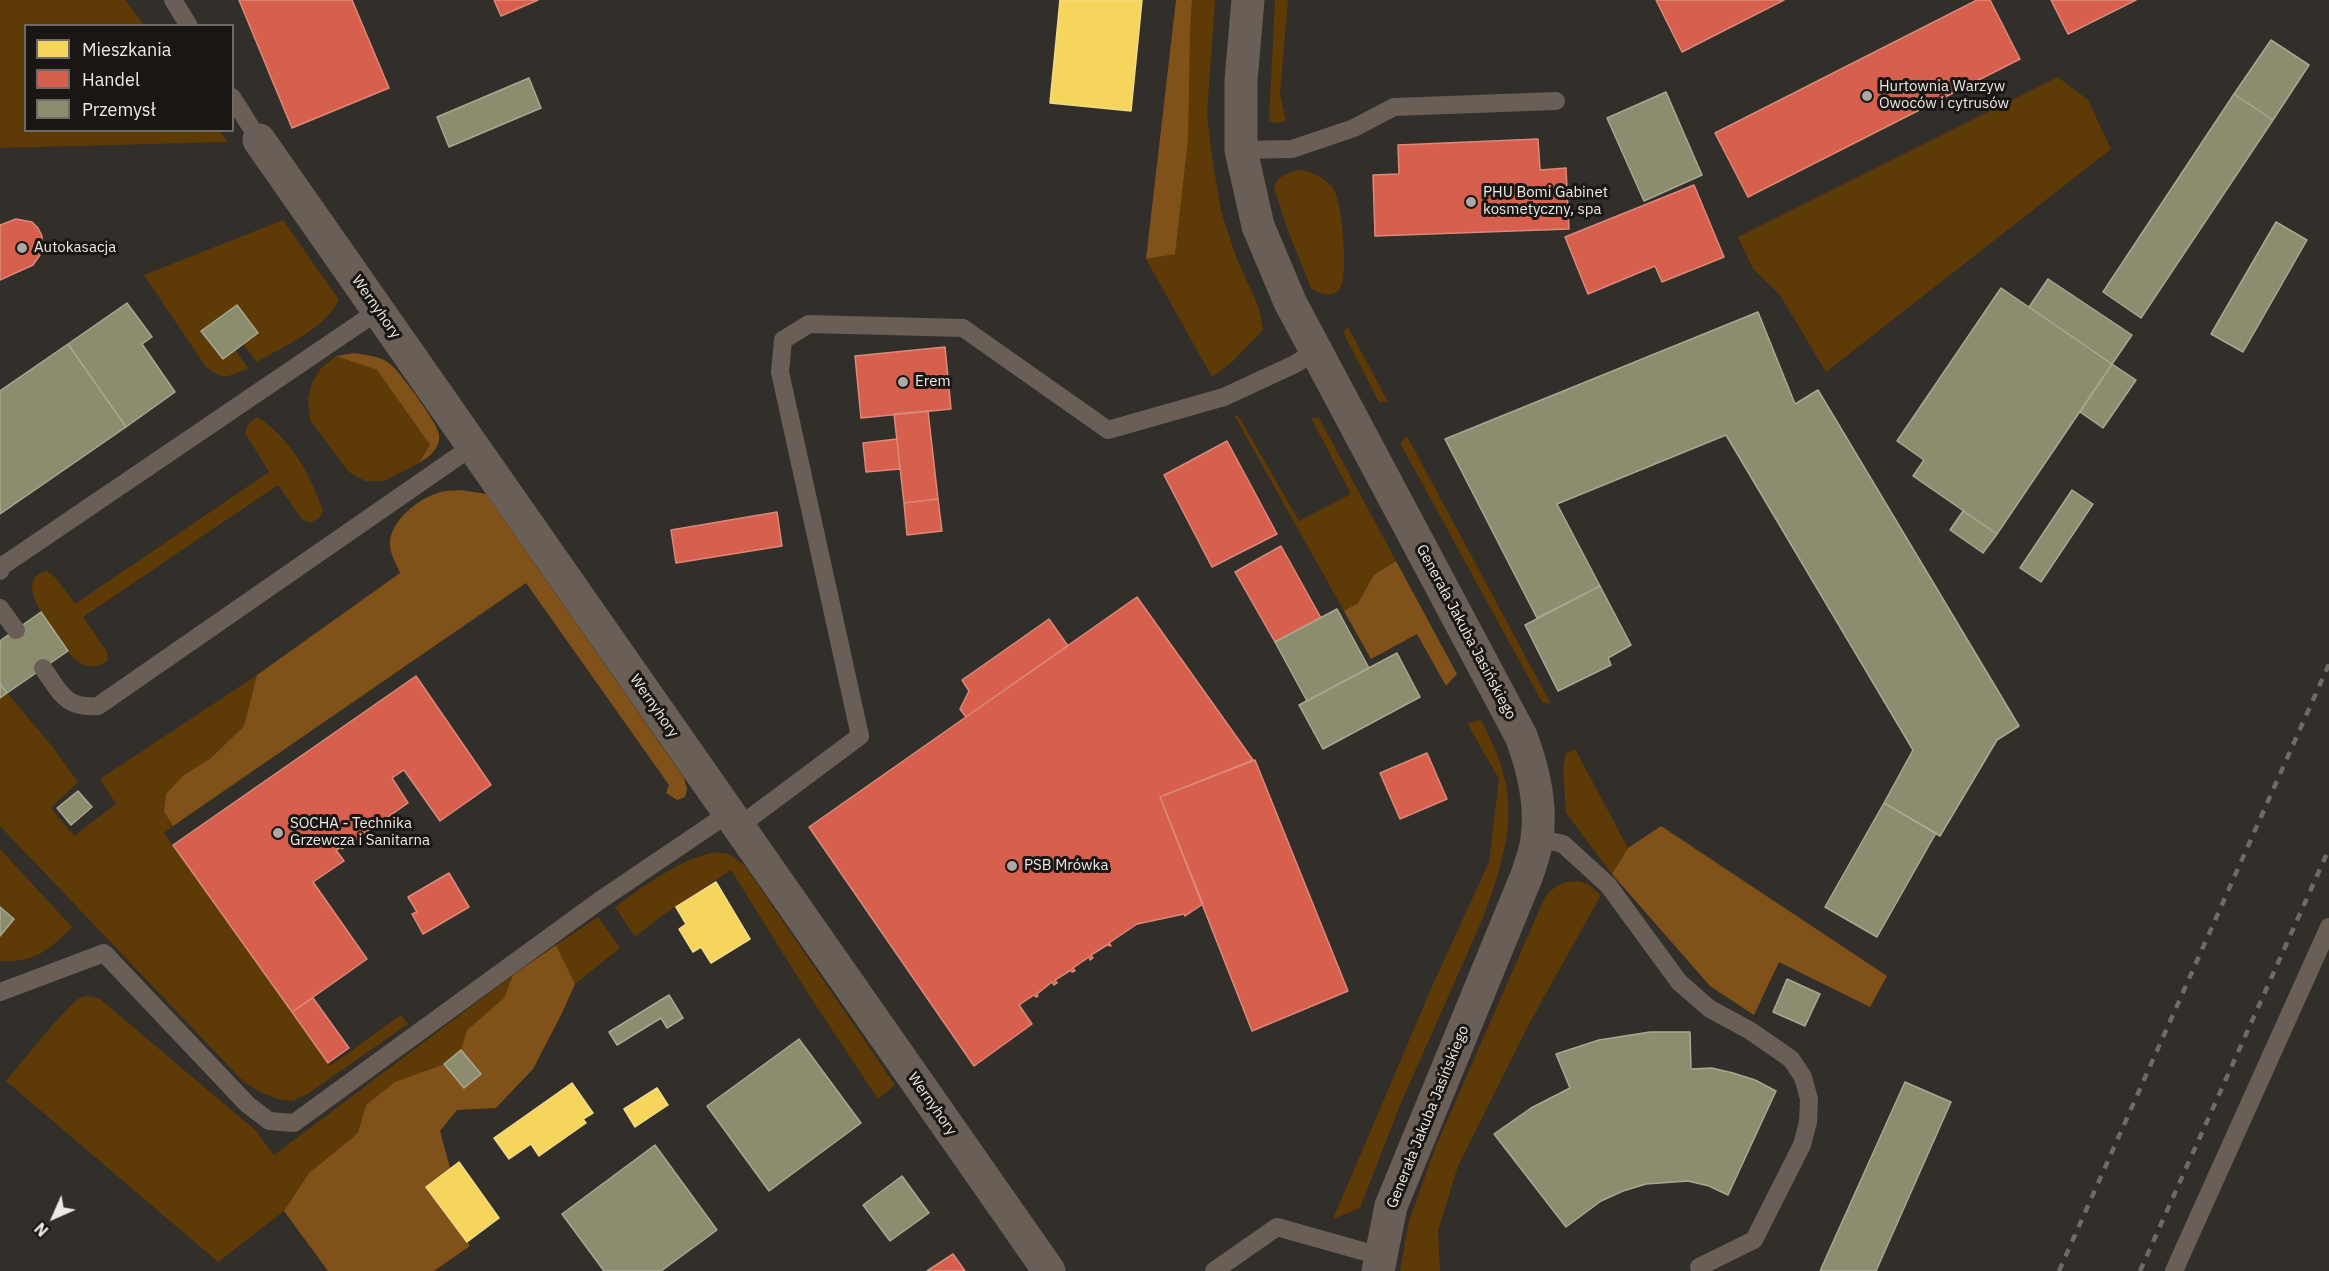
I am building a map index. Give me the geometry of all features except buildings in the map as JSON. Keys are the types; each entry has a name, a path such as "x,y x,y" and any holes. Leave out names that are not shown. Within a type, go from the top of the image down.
{"street":[{"name":"Generała Jakuba Jasińskiego","path":"1248,0 1241,80 1241,150 1258,226 1290,302 1521,736 1530,760 1536,787 1537,838 1527,875 1391,1206 1379,1263"},
{"name":"Wernyhory","path":"259,140 1048,1271"}],"lane":[{"path":"174,0 188,24"},
{"path":"234,100 259,140"},
{"path":"1241,150 1292,148 1354,128 1394,107 1556,101"},
{"path":"0,571 2,566 378,311"},
{"path":"0,992 104,953 247,1104 269,1121 294,1123 599,901 734,820 860,736 780,372 783,340 809,324 963,328 1108,430 1224,397 1295,364 1316,351"},
{"path":"43,668 65,699 82,707 98,705 473,446"},
{"path":"0,608 16,630"},
{"path":"1537,838 1563,844 1608,885 1679,982 1710,1009 1749,1030 1791,1059 1803,1077 1809,1099 1808,1122 1802,1145 1754,1240 1700,1267"},
{"path":"2174,1271 2329,927"},
{"path":"1214,1271 1277,1227 1379,1263"}],"shaded area":[{"path":"0,0 125,0 143,24 24,24 24,132 220,132 228,142 0,148"},
{"path":"1176,0 1192,0 1188,139 1175,254 1146,259"},
{"path":"1192,0 1215,0 1207,113 1212,157 1221,211 1236,257 1259,308 1263,330 1232,362 1212,377 1146,259 1175,253"},
{"path":"1275,0 1288,0 1280,94 1286,121 1277,123 1269,121"},
{"path":"2058,77 2088,100 2111,149 1826,372 1780,295 1753,269 1738,237"},
{"path":"1297,170 1307,171 1321,177 1333,188 1336,195 1343,239 1344,270 1340,289 1334,293 1322,293 1311,288 1274,188 1280,178"},
{"path":"283,220 339,300 333,310 314,328 257,362 243,344 258,333 237,305 202,331 223,359 235,350 248,368 226,376 217,374 206,367 144,275"},
{"path":"1348,327 1388,402 1379,402 1343,332"},
{"path":"354,353 378,358 395,368 437,428 439,439 436,448 419,463 430,445 377,370 336,356"},
{"path":"336,356 377,370 430,445 419,463 384,481 365,481 349,472 310,420 308,399 312,383 321,368"},
{"path":"1234,415 1239,417 1299,521 1351,494 1311,418 1319,418 1396,561 1374,575 1358,603 1344,611"},
{"path":"257,417 279,435 298,458 323,511 319,518 310,523 302,519 278,485 83,617 107,652 108,660 92,666 78,661 63,645 39,608 32,590 37,575 47,571 56,578 75,604 269,472 245,433 248,424"},
{"path":"1407,436 1551,704 1542,702 1400,443"},
{"path":"461,490 486,494 684,778 687,789 685,797 677,800 666,793 669,785 526,583 173,826 164,812 166,794 184,775 211,758 244,726 257,675 400,573 392,554 390,541 396,525 407,511 430,496 444,491"},
{"path":"1396,561 1457,674 1446,686 1417,634 1371,659 1344,611 1358,603 1374,575"},
{"path":"257,675 244,726 211,758 184,775 164,812 173,826 164,833 330,1066 401,1015 408,1024 306,1095 292,1101 278,1099 260,1092 244,1082 0,826 0,698 7,693 51,745 78,782 51,808 74,836 116,804 100,779"},
{"path":"1481,720 1502,768 1507,790 1507,832 1498,874 1483,918 1400,1105 1360,1208 1333,1219 1434,982 1489,862 1499,779 1467,723"},
{"path":"1575,749 1628,848 1612,874 1566,813 1563,770 1566,753"},
{"path":"1661,826 1887,976 1870,1007 1779,962 1754,1015 1710,986 1612,874 1628,848"},
{"path":"0,849 72,927 48,948 23,960 0,961 0,936 14,919 0,907"},
{"path":"714,852 729,854 745,866 895,1085 878,1099 807,992 731,870 660,917 635,937 615,907 674,868"},
{"path":"1577,881 1588,884 1601,895 1530,1022 1458,1166 1438,1231 1440,1271 1400,1271 1409,1221 1436,1146 1545,897 1559,885"},
{"path":"598,917 620,948 575,984 556,945"},
{"path":"556,945 575,984 533,1069 496,1108 457,1110 440,1131 450,1168 426,1187 470,1246 434,1271 328,1271 284,1211 309,1173 358,1133 366,1105 395,1082 444,1064 461,1050 467,1030 504,998 513,975"},
{"path":"513,975 504,998 467,1030 461,1050 444,1064 426,1070 366,1105 358,1133 309,1173 284,1211 218,1262 6,1081 55,1022 75,1002 84,996 100,999 255,1130 274,1155"}],"railway":[{"path":"2059,1271 2329,664"},
{"path":"2140,1271 2329,849"}],"place":[{"name":"Hurtownia Warzyw Owoców i cytrusów","path":"1867,96"},
{"name":"PHU Bomi Gabinet kosmetyczny, spa","path":"1471,202"},
{"name":"Autokasacja","path":"22,248"},
{"name":"Erem","path":"903,382"},
{"name":"SOCHA - Technika Grzewcza i Sanitarna","path":"278,833"},
{"name":"PSB Mrówka","path":"1012,866"}]}
